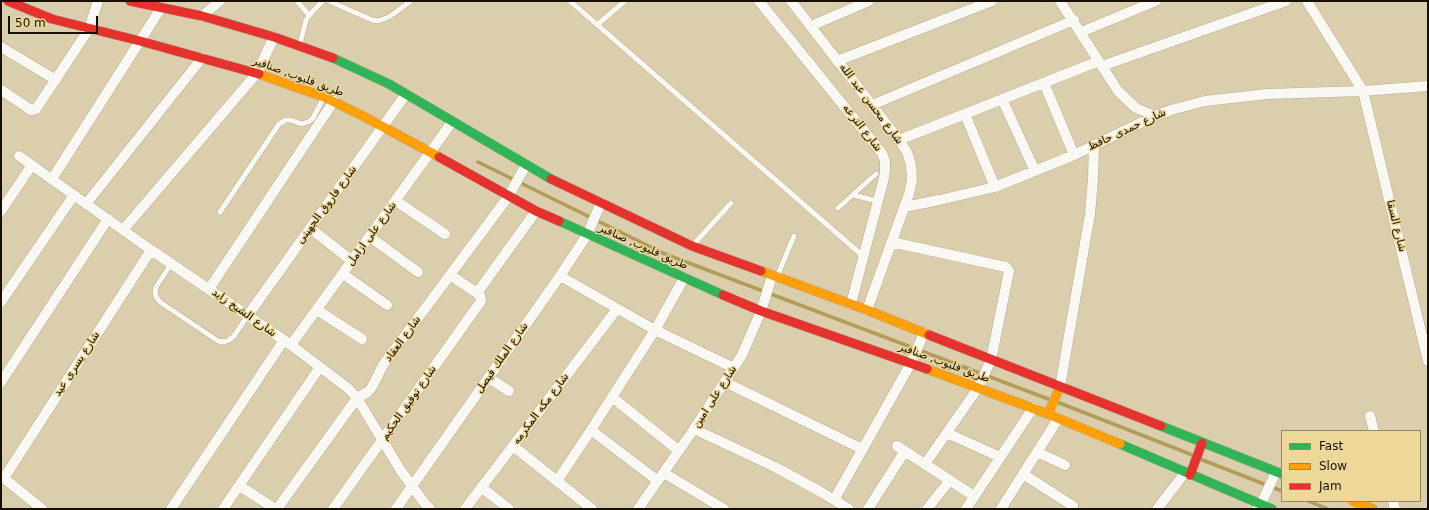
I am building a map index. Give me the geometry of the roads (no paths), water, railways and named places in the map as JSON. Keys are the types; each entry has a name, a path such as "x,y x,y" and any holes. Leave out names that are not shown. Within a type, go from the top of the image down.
{"street":[{"name":"طريق قليوب, صنافير","path":"8,1 52,19 202,58 324,96 383,127 508,197 587,235 684,278 761,311 911,363 1048,414 1188,474 1259,507 1272,509"},
{"path":"1,90 31,110 36,110 89,29 98,1"},
{"name":"طريق قليوب, صنافير","path":"130,1 146,2 161,8 202,16 274,37 354,67 389,84 557,182 692,246 867,310 1279,473"},
{"path":"202,16 220,1"},
{"name":"شارع الترعه","path":"759,1 882,153 885,161 885,170 851,304"},
{"name":"شارع محسن عبد الله","path":"791,1 899,140 907,152 911,165 912,180 910,194 867,310"},
{"path":"811,26 869,1"},
{"path":"838,61 992,1"},
{"path":"1060,1 1074,20 1118,90 1136,108 1156,116"},
{"path":"1081,32 1156,1"},
{"path":"899,140 1044,83 1286,1"},
{"name":"شارع السقا","path":"1307,1 1363,91 1428,361"},
{"path":"52,179 161,8"},
{"path":"872,105 1074,20"},
{"path":"123,230 257,74 274,37"},
{"path":"1,47 56,80"},
{"path":"86,204 202,58"},
{"path":"1044,83 1074,155"},
{"name":"شارع حمدى حافظ","path":"905,207 995,187 1074,155 1156,116 1171,110 1205,101 1229,97 1267,94 1363,91 1428,86"},
{"name":"شارع فاروق الجهينى","path":"248,315 406,94"},
{"path":"1002,99 1035,172"},
{"path":"209,289 334,101"},
{"path":"965,114 995,187"},
{"name":"شارع على ازامل","path":"172,509 287,343 317,310 452,122"},
{"path":"1048,414 1060,387 1090,208 1094,145"},
{"name":"شارع الشيخ زايد","path":"19,156 150,250 248,315 349,389 357,398 412,486 430,509"},
{"path":"1,211 32,165"},
{"name":"شارع العقاد","path":"276,509 357,398 368,392 372,387 383,365 508,197 526,165"},
{"path":"1,302 74,195"},
{"path":"396,201 445,234"},
{"name":"شارع الملك فيصل","path":"396,509 560,276 587,235 601,203"},
{"name":"شارع توفيق الحكيم","path":"333,509 481,301 479,294 536,211"},
{"path":"1,382 108,219"},
{"path":"310,228 352,261"},
{"path":"370,237 418,272"},
{"path":"891,242 1006,267 1009,273 991,360 978,388 925,464"},
{"name":"شارع يسرى عيد","path":"2,477 150,250"},
{"path":"343,274 387,305"},
{"path":"450,275 479,294"},
{"path":"560,276 655,330 734,368"},
{"name":"شارع على امين","path":"638,509 694,429 742,355 774,277"},
{"path":"556,481 591,430 655,330 684,278"},
{"name":"شارع مكه المكرمه","path":"465,509 617,309"},
{"path":"317,310 362,339"},
{"path":"834,500 911,363 924,333"},
{"path":"223,509 320,367"},
{"path":"489,378 509,391"},
{"path":"725,382 862,449"},
{"path":"612,397 679,451"},
{"path":"966,509 1032,408"},
{"path":"1370,416 1374,430"},
{"path":"1002,509 1058,419"},
{"path":"694,429 775,467 849,509"},
{"path":"591,430 660,477 724,509"},
{"path":"947,433 1000,457"},
{"path":"1157,509 1188,474 1202,443"},
{"path":"513,446 592,509"},
{"path":"868,509 901,448 974,496"},
{"path":"1037,452 1065,465"},
{"path":"1259,507 1279,473"},
{"path":"1023,474 1073,506"},
{"path":"2,477 42,509"},
{"path":"926,509 950,480"},
{"path":"240,486 276,509"},
{"path":"481,487 509,509"},
{"path":"1356,502 1373,509"}],"lane":[{"path":"297,1 309,15"},
{"path":"299,46 304,25 309,15 323,1"},
{"path":"329,1 372,20 378,21 389,18 412,1"},
{"path":"570,1 863,256"},
{"path":"598,24 625,1"},
{"path":"220,212 279,124 286,120 302,124 310,121 314,118 324,96"},
{"path":"838,208 876,174"},
{"path":"853,194 877,201"},
{"path":"692,246 731,203"},
{"path":"774,277 794,236"},
{"path":"171,264 156,287 157,298 160,302 218,341 224,342 234,336 248,315"}],"waterway":[{"path":"478,162 665,254 1051,400"},
{"path":"1057,402 1195,456"},
{"path":"1200,459 1281,491"},
{"path":"1310,502 1328,509"}]}
